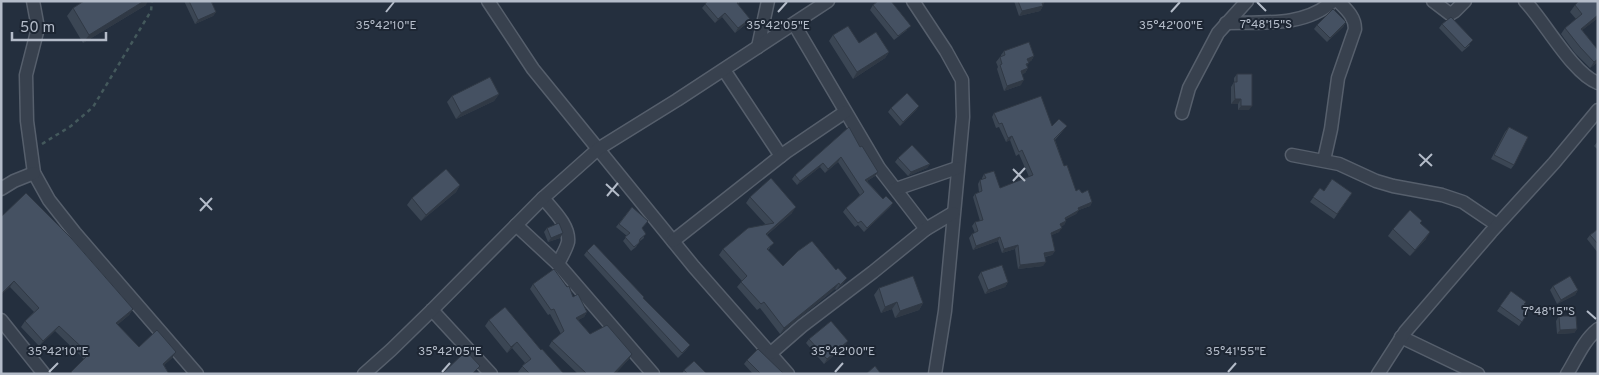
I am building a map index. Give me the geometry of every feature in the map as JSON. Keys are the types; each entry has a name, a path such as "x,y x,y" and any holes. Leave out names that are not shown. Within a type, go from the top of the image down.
{"street":[{"path":"33,1 38,28 26,75 27,121 34,173 49,200 75,233 197,374"},
{"path":"488,1 533,69 673,241 788,374"},
{"path":"758,47 768,1"},
{"path":"364,374 432,310 543,198 598,149 724,70 828,1"},
{"path":"913,1 946,51 962,80 963,117 945,311 935,374"},
{"path":"1182,113 1189,88 1218,33 1248,1"},
{"path":"1226,23 1299,20 1316,14 1333,1"},
{"path":"1324,160 1332,130 1338,78 1355,29 1355,22 1349,12 1338,1"},
{"path":"1433,1 1450,14 1465,1"},
{"path":"1525,1 1583,74 1590,80 1598,83"},
{"path":"794,24 879,168 926,229"},
{"path":"724,70 780,156"},
{"path":"1378,374 1401,337 1554,163 1598,110"},
{"path":"673,241 780,156 845,112"},
{"path":"1292,155 1339,164 1376,181 1392,186 1442,195 1463,202 1497,226"},
{"path":"896,189 957,168"},
{"path":"1,189 14,181 34,173"},
{"path":"543,198 566,230 568,241 558,264"},
{"path":"771,353 802,326 874,272 926,229 953,212"},
{"path":"516,225 558,264 653,374"},
{"path":"432,310 492,374"},
{"path":"1,320 44,374"},
{"path":"1567,374 1582,346 1590,335 1598,329"},
{"path":"1401,337 1478,374"}],"path":[{"path":"31,152 71,126 93,107 148,17 152,1"}],"building":[{"path":"84,1 144,1 89,35 73,8"},
{"path":"189,1 211,1 216,12 198,20"},
{"path":"708,1 739,1 737,3 750,19 738,28 725,13 718,19 705,4"},
{"path":"878,1 891,1 911,26 898,36 873,5"},
{"path":"1018,1 1044,1 1044,3 1042,3 1043,6 1022,11"},
{"path":"1579,1 1597,1 1598,3 1598,15 1581,29 1598,50 1598,59 1594,62 1565,28 1582,14 1575,5"},
{"path":"1333,9 1346,22 1330,38 1317,25"},
{"path":"1451,17 1473,40 1465,48 1442,24"},
{"path":"848,26 859,43 876,32 889,52 857,72 833,35"},
{"path":"1029,42 1034,56 1027,59 1029,63 1026,64 1028,68 1021,71 1024,80 1007,86 1000,65 1002,64 1000,57 1005,55 1004,51"},
{"path":"1237,74 1252,74 1252,106 1241,106 1241,99 1235,99 1234,82 1237,82"},
{"path":"490,77 499,94 461,113 452,96"},
{"path":"907,93 919,106 903,122 891,108"},
{"path":"1041,96 1052,126 1059,119 1067,126 1054,139 1064,166 1067,165 1076,191 1079,189 1082,193 1088,190 1092,202 1078,208 1079,210 1065,218 1066,221 1060,224 1062,228 1051,233 1055,251 1044,253 1046,262 1020,265 1018,245 1004,249 1000,237 976,246 972,234 978,231 975,222 983,220 975,194 982,191 980,180 986,178 984,174 994,171 1000,188 1033,175 1022,150 1019,152 1012,136 1008,138 1002,123 999,124 994,113"},
{"path":"849,127 860,147 862,146 878,172 865,180 883,199 886,196 893,203 867,228 861,221 858,223 846,208 864,192 841,157 828,169 823,163 800,181 795,175"},
{"path":"1509,127 1528,137 1514,165 1494,155"},
{"path":"912,145 930,164 911,172 898,158"},
{"path":"446,169 460,185 426,215 412,198"},
{"path":"771,178 796,207 766,234 774,243 767,249 783,266 798,251 812,241 836,270 838,268 847,278 784,328 764,302 761,304 741,282 747,276 723,249 748,228 774,223 750,197"},
{"path":"1332,179 1352,193 1337,214 1313,197 1320,188 1324,191"},
{"path":"26,193 71,238 133,309 116,323 139,347 157,330 176,352 163,364 169,374 72,374 71,372 89,354 59,326 43,341 25,321 39,308 14,281 1,294 1,217"},
{"path":"632,207 648,221 642,228 646,234 634,247 625,237 630,233 619,224"},
{"path":"1410,210 1430,232 1415,250 1393,229"},
{"path":"559,223 563,233 551,238 547,228"},
{"path":"1598,229 1598,244 1590,235"},
{"path":"594,244 643,298 690,345 682,353 587,251"},
{"path":"1002,265 1008,282 988,290 981,272"},
{"path":"554,269 567,287 569,286 573,297 578,294 587,312 576,318 590,334 607,325 632,354 613,374 587,374 552,341 564,331 554,309 551,310 533,284"},
{"path":"913,276 923,303 900,311 897,302 885,307 879,288"},
{"path":"1570,276 1578,290 1561,300 1553,286"},
{"path":"1511,291 1531,308 1522,322 1500,306"},
{"path":"505,307 564,374 530,374 522,366 531,359 517,342 511,347 489,320"},
{"path":"1559,316 1576,316 1577,329 1560,330"},
{"path":"831,321 848,341 827,359 809,339"},
{"path":"758,349 784,374 761,374 747,360"},
{"path":"466,351 480,366 472,374 442,374"},
{"path":"694,361 707,374 688,374 684,370"},
{"path":"875,366 881,374 866,374"}]}
